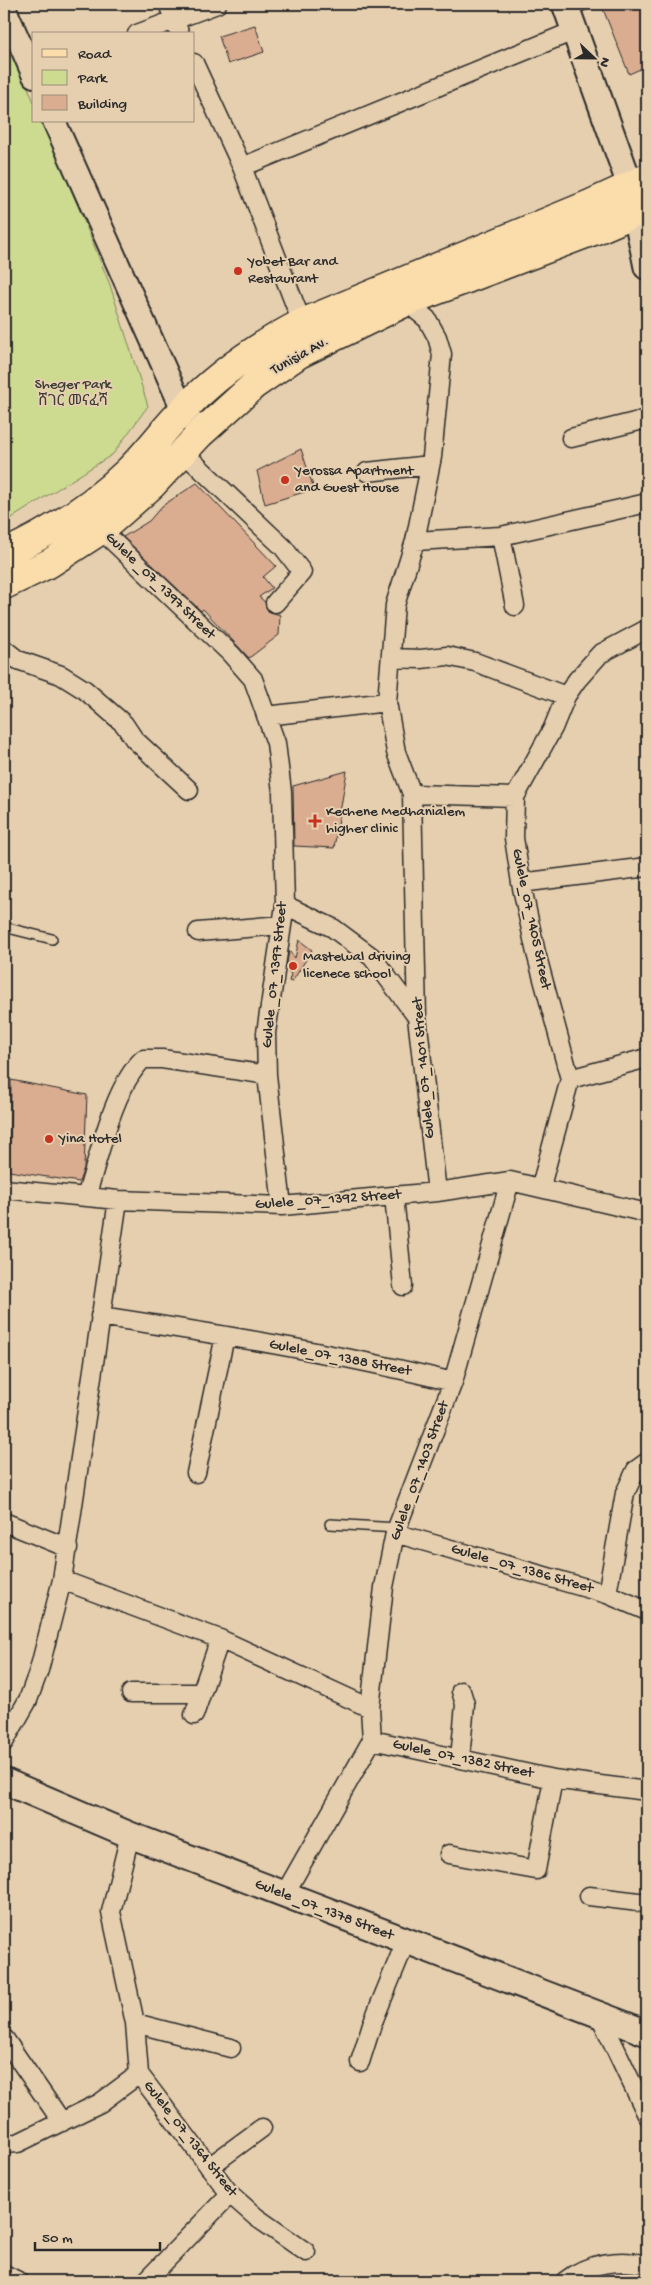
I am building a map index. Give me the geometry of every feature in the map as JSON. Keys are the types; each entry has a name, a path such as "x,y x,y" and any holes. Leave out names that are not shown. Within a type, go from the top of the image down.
{"main road":[{"path":"574,12 639,181 647,268"},
{"name":"Tunisia Av.","path":"4,585 50,563 101,530 152,485 192,443 254,385 278,367 400,293 639,181"},
{"name":"Tunisia Av.","path":"4,554 49,531 88,506 126,474 153,447 183,410 233,366 270,340 302,323 596,230 642,210"},
{"name":"Gulele _07_1378 Street","path":"4,1780 130,1835 647,2033"}],"street":[{"path":"142,32 217,4"},
{"path":"4,7 32,71"},
{"path":"242,167 574,12"},
{"path":"195,65 242,167 302,323"},
{"path":"54,122 183,410 192,443 283,547 302,572 275,602"},
{"name":"Gulele_07_1401 Street","path":"400,293 427,319 438,337 442,354 430,465 415,541 395,604 387,702 396,752 412,794 418,1016 437,1192"},
{"path":"572,438 647,419"},
{"path":"367,472 430,465"},
{"path":"415,541 501,536 647,503"},
{"name":"Gulele _07_1397 Street","path":"88,506 101,530 231,654 253,679 276,743 282,792 285,905 266,1033 266,1075 282,1206"},
{"path":"501,536 516,606"},
{"name":"Gulele_07_1405 Street","path":"570,1079 536,953 521,883 514,838 515,797 553,728 566,696 577,680 600,654 647,629"},
{"path":"4,649 18,660 61,675 85,690 124,724 134,739 189,790"},
{"path":"391,658 422,659 447,656 475,662 566,696"},
{"path":"266,716 387,702"},
{"path":"412,794 515,797"},
{"path":"521,883 647,867"},
{"path":"285,905 333,928 365,952 418,1016"},
{"path":"198,932 282,925"},
{"path":"541,1186 570,1079 647,1058"},
{"path":"86,1197 116,1102 135,1067 143,1059 162,1059 266,1075"},
{"name":"Gulele _07_1392 Street","path":"4,1188 118,1200 282,1206 437,1192 510,1181 541,1186 647,1213"},
{"name":"Gulele _07_1403 Street","path":"372,1740 370,1708 384,1587 396,1530 453,1382 510,1181"},
{"path":"394,1196 403,1286"},
{"path":"4,1742 28,1700 40,1670 62,1580 118,1200"},
{"name":"Gulele_07_1388 Street","path":"100,1316 225,1336 399,1369 453,1382"},
{"path":"196,1473 225,1336"},
{"path":"607,1594 625,1493 636,1470 647,1462"},
{"path":"4,1522 68,1548"},
{"name":"Gulele _07_1386 Street","path":"396,1530 607,1594 647,1611"},
{"path":"62,1580 220,1639 370,1708"},
{"path":"194,1715 220,1639"},
{"path":"460,1759 465,1704 461,1691"},
{"path":"131,1693 201,1692"},
{"path":"284,1895 372,1740"},
{"name":"Gulele_07_1382 Street","path":"372,1740 554,1779 647,1791"},
{"name":"Gulele_07_1382 Street","path":"449,1854 536,1870 554,1779"},
{"name":"Gulele_07_1364 Street","path":"130,1835 111,1912 135,2023 139,2074 230,2194 256,2217 306,2252"},
{"path":"590,1896 647,1903"},
{"path":"360,2062 372,2024 406,1941"},
{"path":"599,2014 647,2116"},
{"path":"135,2023 231,2048"},
{"path":"4,2038 62,2122"},
{"path":"4,2144 18,2143 100,2103 139,2074"},
{"path":"209,2167 262,2128"},
{"path":"146,2281 230,2194"},
{"path":"565,2281 591,2268 612,2262 647,2265"},
{"path":"4,2274 18,2281"}],"lane":[{"path":"4,927 52,939"},
{"path":"330,1524 396,1530"}],"green space":[{"name":"Sheger Park ሸገር መናፈሻ","path":"4,30 32,97 32,122 43,122 110,285 148,406 113,454 4,523"}],"building":[{"path":"601,4 647,4 647,66 629,74"},
{"path":"255,25 264,52 228,64 219,36"},
{"name":"Yerossa Apartment and Guest House","path":"301,449 314,489 265,504 257,471"},
{"path":"197,483 276,566 263,577 272,588 259,597 265,602 268,611 280,615 279,635 249,658 203,609 201,611 123,537 149,521 162,506"},
{"name":"Kechene Medhanialem higher clinic","path":"347,771 334,848 294,846 293,786"},
{"name":"Mastewal driving licenece school","path":"299,940 312,950 292,982 289,981 291,974 286,969 289,951 295,958"},
{"name":"Yina Hotel","path":"11,1080 87,1095 84,1168 79,1182 9,1171"}],"place":[{"name":"Yobet Bar and Restaurant","path":"238,271"},
{"name":"Yerossa Apartment and Guest House","path":"285,480"},
{"name":"Kechene Medhanialem higher clinic","path":"315,821"},
{"name":"Mastewal driving licenece school","path":"293,966"},
{"name":"Yina Hotel","path":"49,1139"}]}
